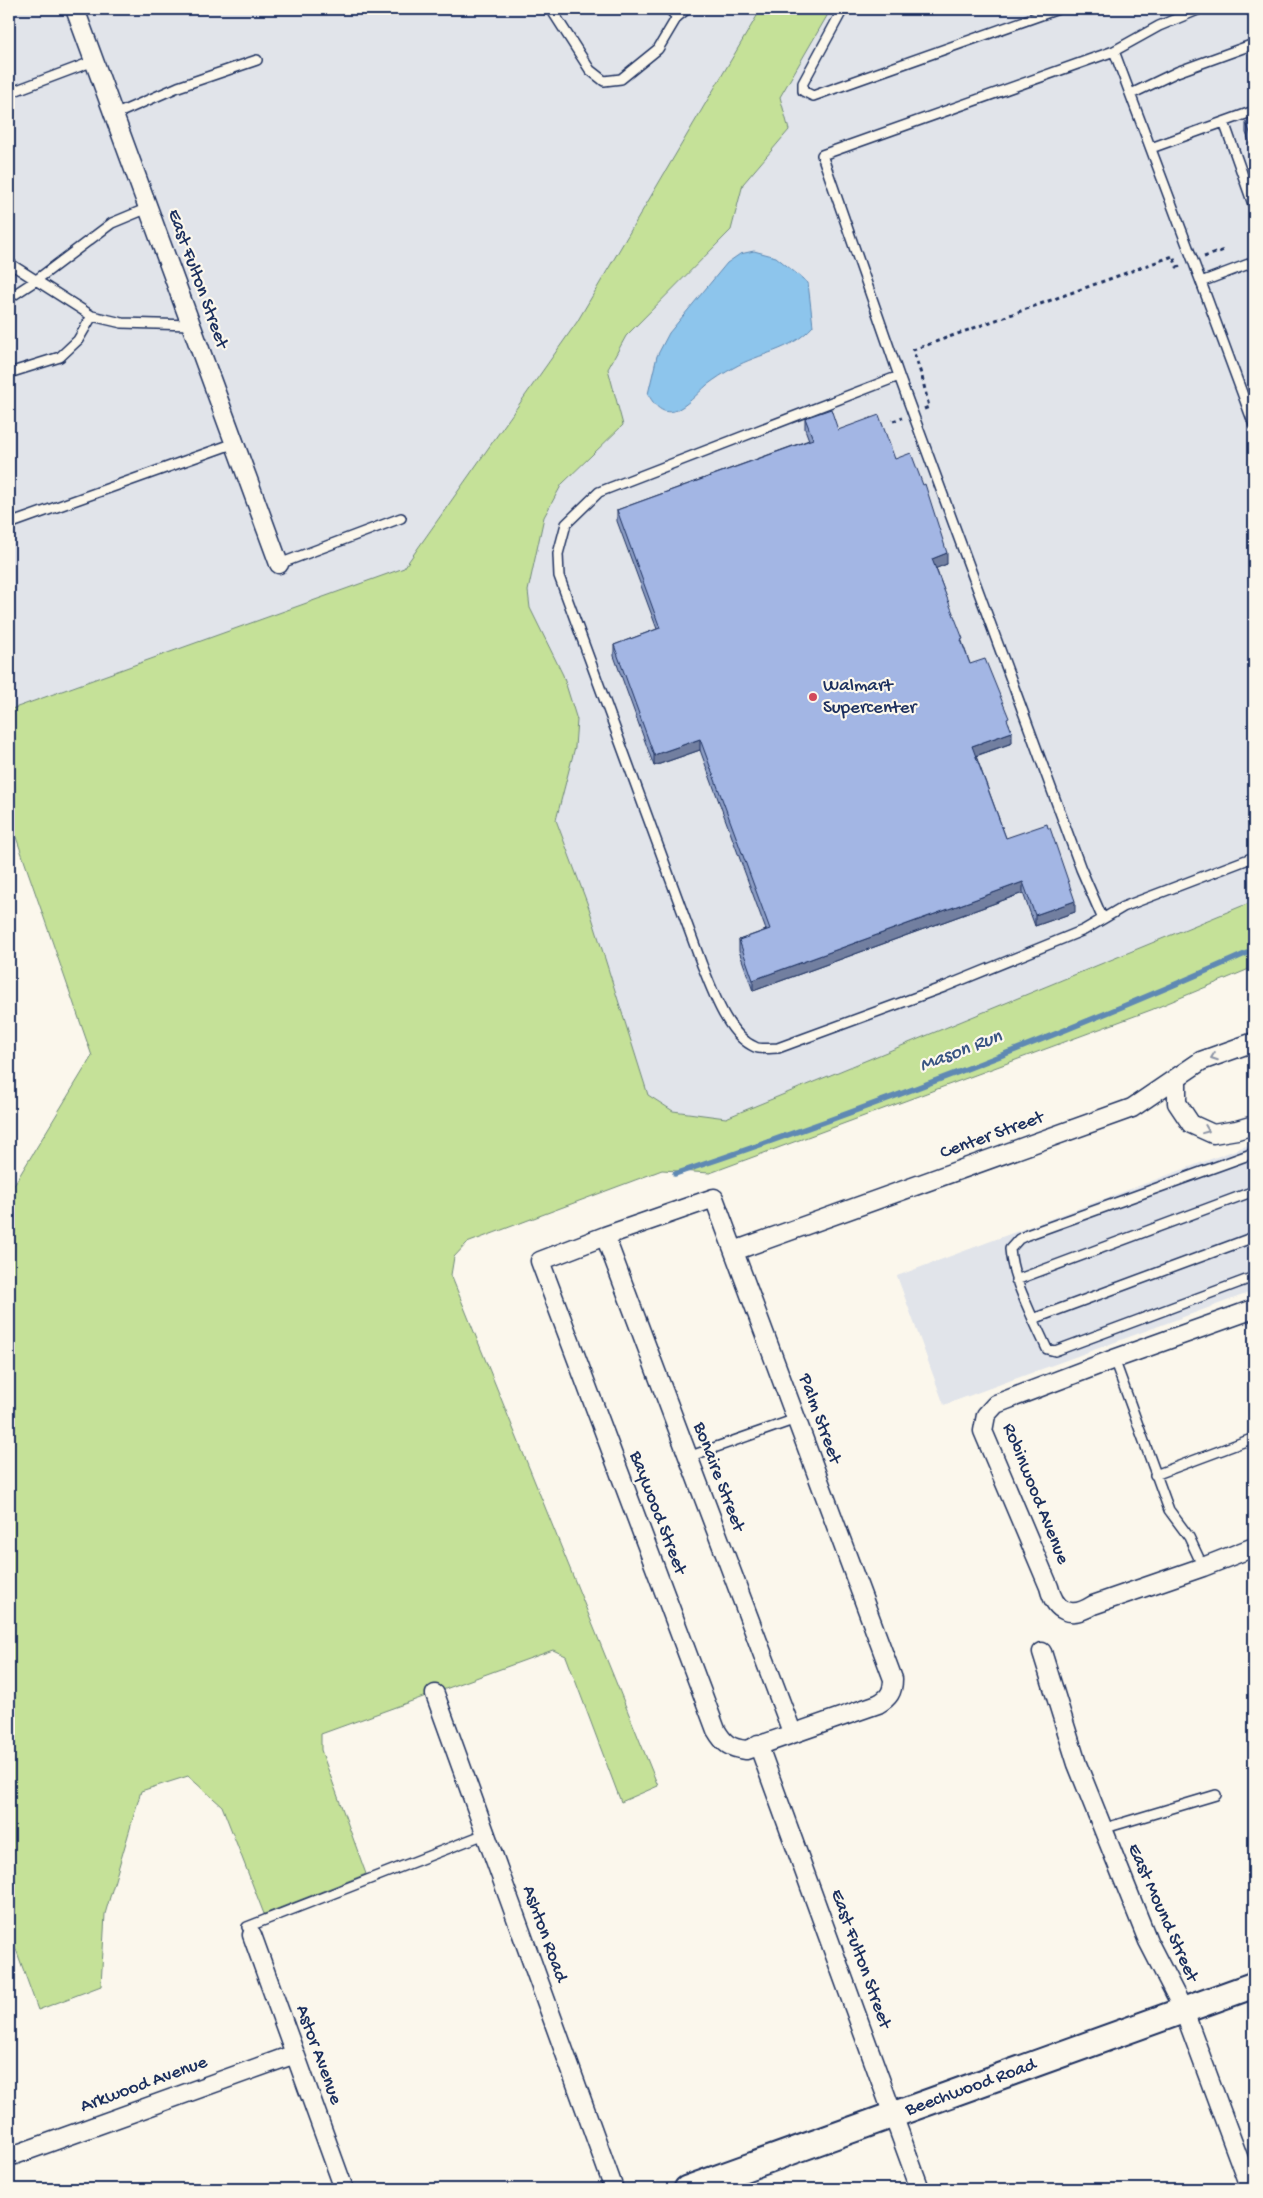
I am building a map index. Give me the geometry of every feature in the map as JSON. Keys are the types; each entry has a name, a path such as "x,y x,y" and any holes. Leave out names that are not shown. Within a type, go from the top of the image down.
{"street":[{"name":"East Fulton Street","path":"75,9 279,564"},
{"name":"Center Street","path":"734,1251 1132,1108 1201,1061 1254,1042"},
{"path":"1177,1078 1177,1103 1191,1124 1213,1134 1237,1130 1254,1124"},
{"name":"Palm Street","path":"540,1261 714,1198 893,1679 893,1689 887,1699 878,1704 758,1744"},
{"name":"Bonaire Street","path":"605,1236 792,1732"},
{"name":"Baywood Street","path":"540,1261 716,1730 722,1742 733,1748 746,1750 758,1744"},
{"name":"Robinwood Avenue","path":"1254,1309 1114,1358 996,1404 986,1415 983,1431 1049,1587 1052,1599 1060,1608 1071,1613 1083,1612 1093,1605 1254,1547"},
{"name":"East Mound Street","path":"1042,1652 1066,1734 1102,1829 1148,1941 1184,2012 1250,2189"},
{"name":"Ashton Road","path":"435,1694 614,2189"},
{"name":"East Fulton Street","path":"758,1744 920,2189"},
{"name":"Astor Avenue","path":"249,1931 344,2189"},
{"name":"Beechwood Road","path":"687,2189 1184,2012 1254,1985"},
{"name":"Arkwood Avenue","path":"9,2157 295,2054"}],"lane":[{"path":"551,9 590,70 604,81 621,79 658,49 677,17 686,9"},
{"path":"670,9 677,17"},
{"path":"843,9 803,83 803,91 813,96 1058,9"},
{"path":"1102,917 1081,869 912,413 822,155 1114,51 1159,26 1200,9"},
{"path":"1131,94 1177,72 1254,44"},
{"path":"1114,51 1254,425"},
{"path":"114,115 178,87 257,60"},
{"path":"9,93 94,61"},
{"path":"1151,148 1254,111"},
{"path":"1224,122 1254,207"},
{"path":"9,298 36,281 112,223 148,208"},
{"path":"1201,282 1254,262"},
{"path":"9,263 92,316 122,323 191,325"},
{"path":"9,373 60,357 78,340 92,316"},
{"path":"899,376 598,492 566,524 558,554 559,576 702,965 720,1009 736,1033 755,1048 778,1048 944,987 1084,930 1102,917 1123,907 1254,857"},
{"path":"9,524 235,443"},
{"path":"279,564 402,518"},
{"path":"1254,1153 1019,1239 1010,1249 1016,1280 1033,1319 1047,1349 1055,1351 1254,1277"},
{"path":"1016,1280 1254,1191"},
{"path":"1033,1319 1254,1237"},
{"path":"1114,1358 1169,1510 1189,1537 1202,1567"},
{"path":"688,1457 796,1419"},
{"path":"1155,1474 1254,1438"},
{"path":"1102,1829 1216,1795"},
{"path":"249,1931 485,1834"}],"path":[{"path":"893,421 928,407 922,377 913,350 1173,256 1177,267 1224,250"}],"shaded area":[{"path":"9,9 761,9 577,322 404,568 9,710"},
{"path":"831,9 1254,9 1254,901 726,1118 673,1111 648,1095 589,908 556,820 575,747 563,675 530,608 528,591 544,517 562,484 623,425 608,370 626,336 731,230 743,184 789,130 780,97"},
{"path":"1254,1143 1254,1291 944,1405 897,1276"}],"green space":[{"path":"761,9 831,9 780,97 789,130 743,184 731,230 626,336 608,369 623,425 562,484 544,517 528,591 530,608 563,675 577,720 575,747 556,820 589,908 648,1095 673,1111 726,1118 1254,901 1254,967 1151,1010 710,1173 662,1170 467,1243 454,1257 451,1275 658,1786 621,1802 566,1656 553,1650 321,1734 321,1750 366,1874 264,1914 222,1806 188,1776 141,1791 105,1914 101,1986 38,2010 9,1930 9,1193 92,1056 9,817 9,710 404,568 577,322"}],"water":[{"path":"754,251 776,257 808,283 813,326 795,341 726,372 678,409 669,412 661,410 648,394 657,356 669,333 727,263 740,254"}],"building":[{"path":"1254,118 1254,143 1246,122"},
{"name":"Walmart Supercenter","path":"831,409 838,430 879,415 895,459 911,453 923,485 925,484 947,553 932,559 963,639 961,640 970,664 985,659 1009,718 1007,719 1012,732 972,746 1006,838 1047,824 1075,901 1035,915 1023,882 753,980 739,940 770,929 700,739 654,755 614,645 660,628 617,510 813,439 805,418"}],"waterway":[{"name":"Mason Run","path":"675,1174 822,1123 967,1069 1111,1011 1254,950"}],"place":[{"name":"Walmart Supercenter","path":"813,697"}]}
